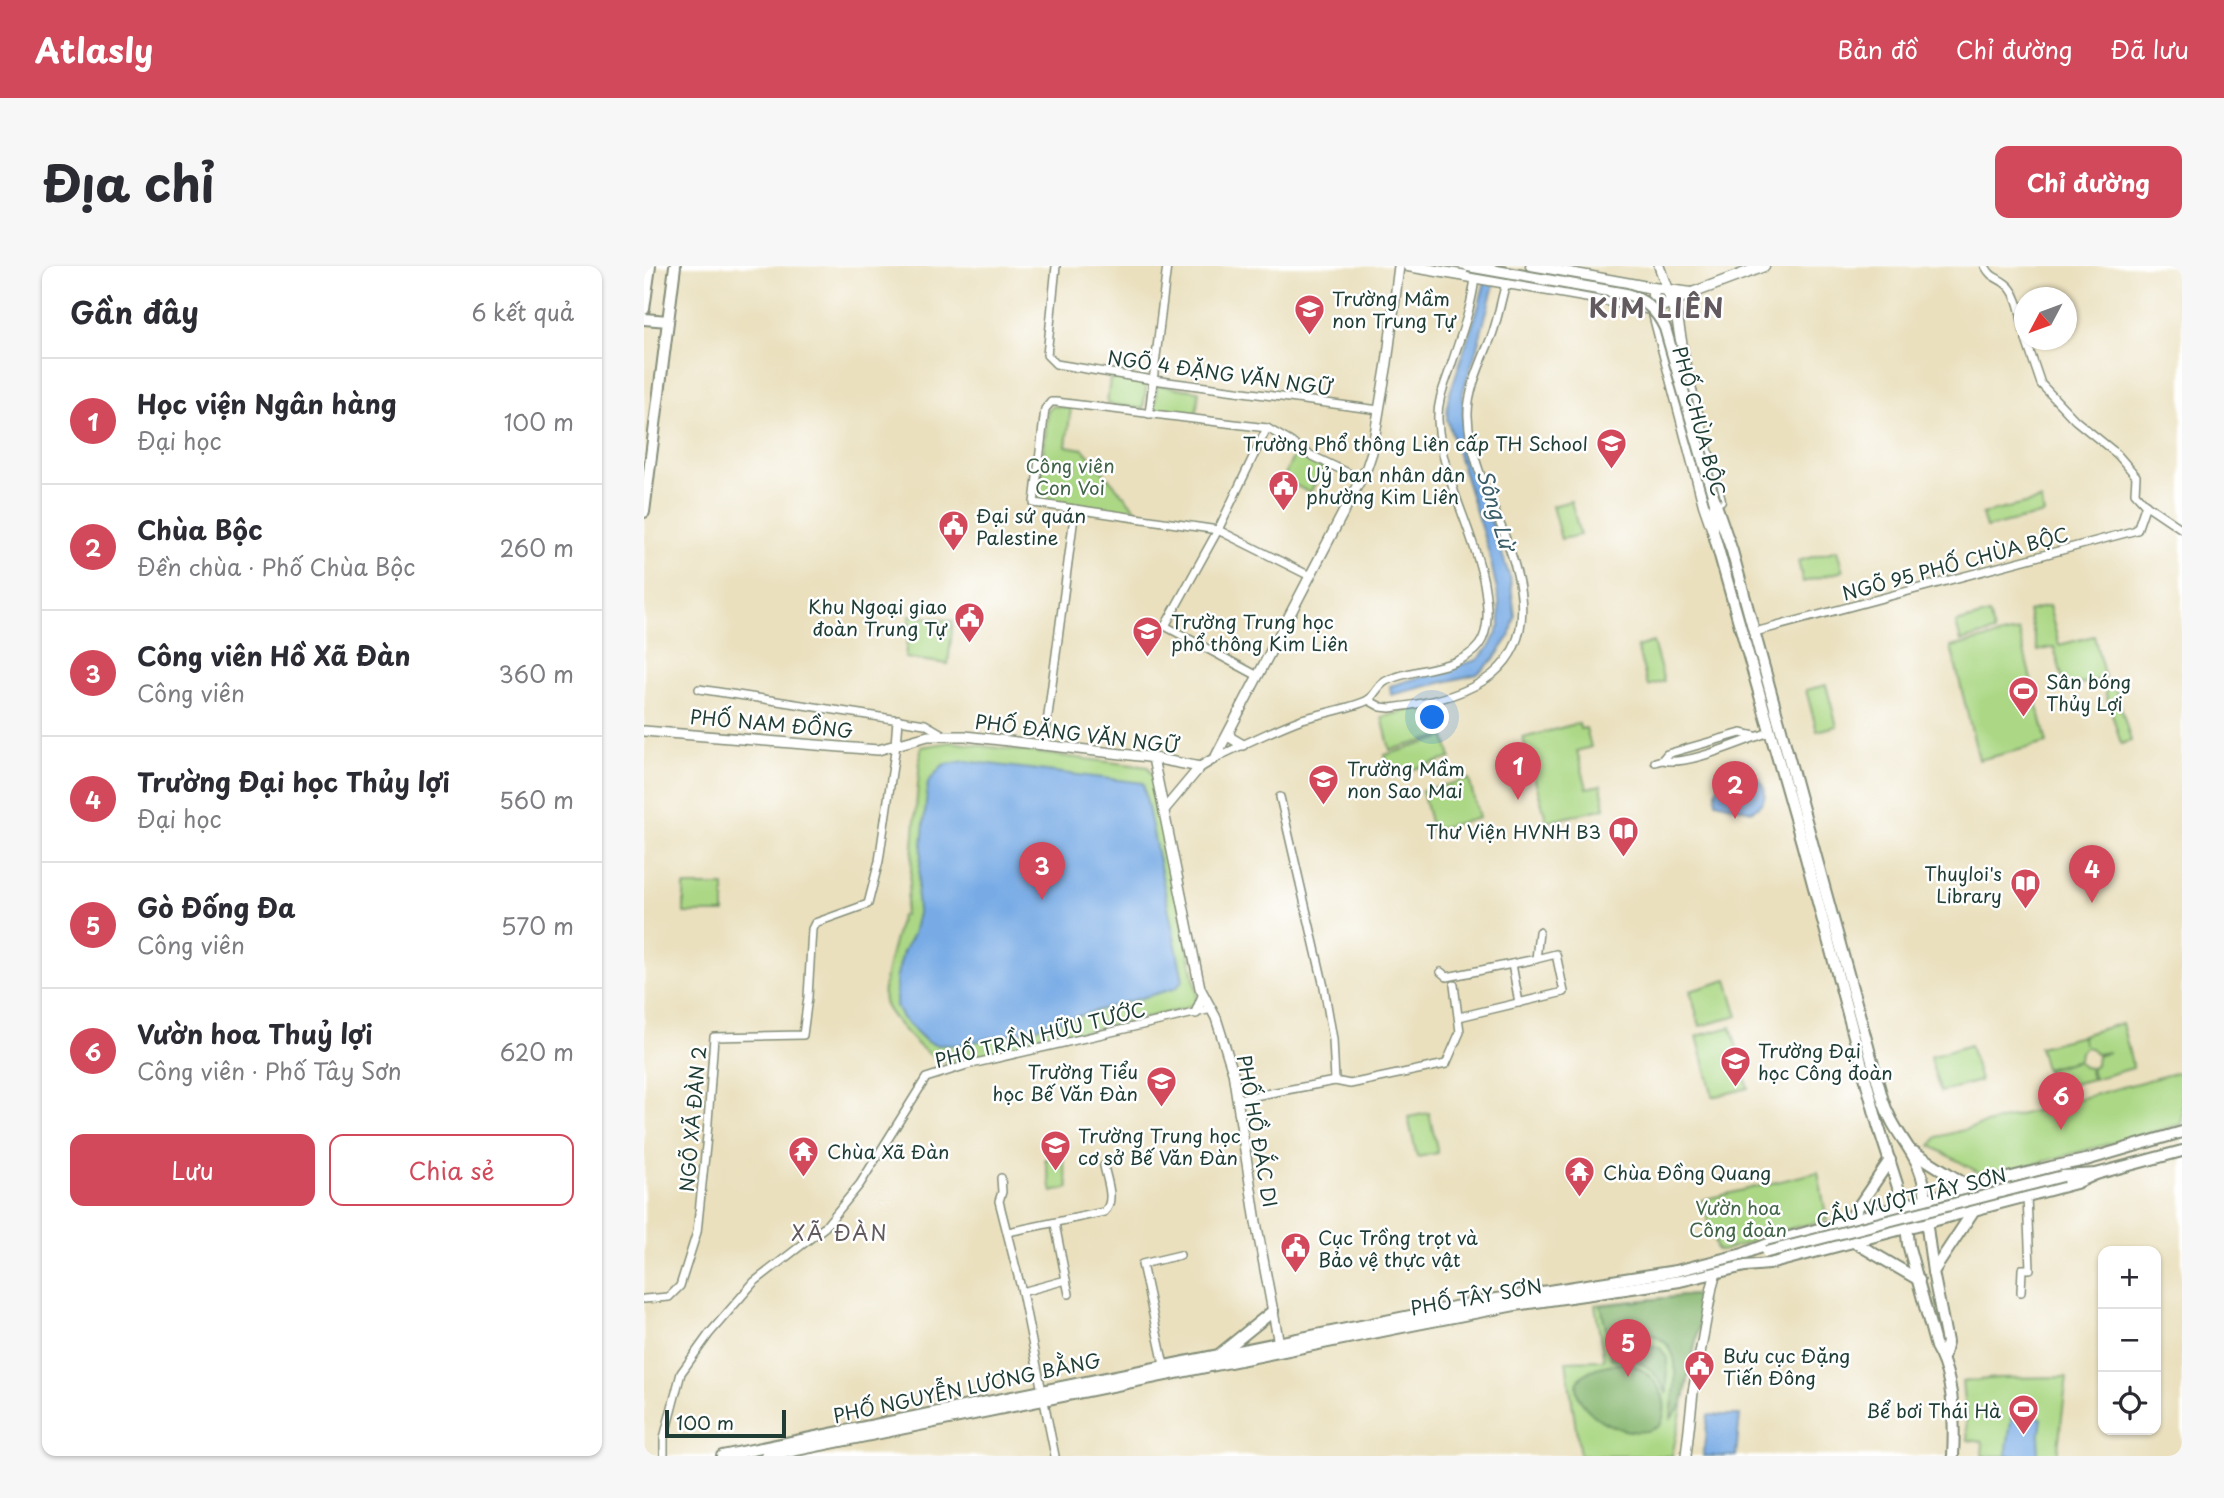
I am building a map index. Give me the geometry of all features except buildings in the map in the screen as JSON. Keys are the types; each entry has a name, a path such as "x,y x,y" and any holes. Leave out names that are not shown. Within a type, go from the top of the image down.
{"main road":[{"path":"644,309 650,266"},
{"path":"644,512 675,266"},
{"path":"1408,266 1594,297 1653,310 1764,266"},
{"path":"1468,266 1626,294 1640,298 1653,309 1665,328 1715,502 1726,527"},
{"path":"1531,266 1692,293"},
{"path":"1594,297 1596,277"},
{"name":"PHỐ CHÙA BỘC","path":"1653,288 1653,310 1663,353 1704,505 1775,731 1904,1206 1908,1244 1936,1347 1943,1358"},
{"name":"PHỐ CHÙA BỘC","path":"1668,290 1726,527 1755,632 1775,731 1812,832 1883,1101 1888,1115 1912,1151 1925,1182 1926,1224 1947,1342 1943,1358"},
{"path":"644,319 668,321"},
{"path":"1663,353 1681,348"},
{"path":"1713,531 1715,502"},
{"name":"PHỐ TÂY SƠN","path":"1213,1365 1280,1347 1484,1301 1716,1273 1779,1240 1926,1199 2086,1160 2182,1132"},
{"path":"1912,1151 1971,1188"},
{"name":"PHỐ TÂY SƠN","path":"1744,1260 1769,1264 1906,1230 2182,1151"},
{"path":"1848,1222 1890,1160"},
{"name":"PHỐ TÂY SƠN","path":"2063,1176 2086,1160"},
{"name":"PHỐ TÂY SƠN","path":"2063,1176 2096,1174"},
{"name":"CẦU VƯỢT TÂY SƠN","path":"1767,1252 2063,1176"},
{"path":"1954,1192 1951,1202 1960,1214"},
{"path":"1933,1272 1974,1210"},
{"path":"1871,1215 1879,1225 1879,1230 1872,1238"},
{"path":"1854,1242 1919,1280"},
{"name":"PHỐ TÂY SƠN","path":"1622,1285 1676,1270 1744,1260 1767,1252"},
{"path":"1219,1354 1273,1311"},
{"name":"PHỐ TÂY SƠN","path":"1219,1354 1280,1347"},
{"name":"PHỐ NGUYỄN LƯƠNG BẰNG","path":"766,1456 1219,1354"},
{"path":"1943,1358 1952,1407 1953,1456"},
{"name":"PHỐ NGUYỄN LƯƠNG BẰNG","path":"722,1456 1213,1365"}],"street":[{"name":"NGÕ 4 ĐẶNG VĂN NGỮ","path":"1056,266 1047,355 1056,364 1153,380 1378,410"},
{"path":"1149,414 1167,266"},
{"name":"PHỐ ĐẶNG VĂN NGỮ","path":"896,745 928,736 965,736 1153,758 1200,767 1215,758 1362,479 1372,452 1399,266"},
{"path":"1985,266 1990,276 2005,283 2014,293"},
{"path":"1653,288 1659,269"},
{"path":"1659,269 1668,290"},
{"path":"1215,758 1301,720 1368,700 1384,682 1465,656 1481,642 1486,627 1485,586 1445,464 1438,420 1440,397 1459,341 1475,277"},
{"path":"1368,700 1381,707 1390,708 1471,689 1496,673 1515,645 1521,612 1517,574 1477,460 1468,418 1468,408 1481,361 1506,283"},
{"path":"2029,350 2041,384 2075,420 2117,454 2136,476 2135,493 2182,529"},
{"path":"1311,576 1218,530 1034,503 1045,409 1051,402 1267,428 1302,451 1362,479"},
{"path":"1258,676 1165,626 1218,530 1267,428"},
{"name":"NGÕ 95 PHỐ CHÙA BỘC","path":"1755,632 2137,530 2146,504"},
{"path":"1044,746 1075,509"},
{"name":"PHỐ ĐẶNG VĂN NGỮ","path":"699,689 925,724 945,736"},
{"path":"896,745 898,720"},
{"name":"PHỐ NAM ĐỒNG","path":"644,731 878,750 896,745"},
{"path":"1756,736 1741,733 1667,754 1659,761 1670,762 1698,755 1744,743 1756,736 1775,731"},
{"path":"1229,733 1231,738 1243,745"},
{"name":"NGÕ XÃ ĐÀN 2","path":"644,1299 669,1297 680,1286 697,1233 714,1037 803,1035 808,997 811,929 816,923 868,904 879,861 896,745"},
{"path":"1695,746 1698,755"},
{"name":"PHỐ HỒ ĐẮC DI","path":"1153,758 1203,996 1212,1009 1231,1065 1256,1222 1280,1347"},
{"path":"1164,810 1200,767"},
{"path":"1280,797 1324,988 1333,1039 1335,1081"},
{"path":"1536,958 1539,932"},
{"path":"1441,972 1447,976 1458,975 1556,954 1564,992 1459,1017"},
{"path":"1512,964 1519,1003"},
{"path":"1458,975 1460,965"},
{"path":"1238,1099 1335,1081 1350,1084 1446,1064 1460,1032 1454,985"},
{"path":"1196,1013 1203,996"},
{"name":"PHỐ TRẦN HỮU TƯỚC","path":"664,1456 664,1438 681,1373 709,1334 754,1282 825,1227 860,1184 926,1078 1212,1009"},
{"path":"1008,1232 1104,1212 1109,1208 1111,1198 1104,1166"},
{"path":"1001,1178 1003,1192 999,1201 1022,1292 1055,1456"},
{"path":"2021,1292 2022,1269 2030,1269 2031,1241 2027,1196"},
{"path":"1055,1224 1069,1294"},
{"path":"1164,1365 1142,1264 1180,1255"},
{"path":"1686,1456 1693,1392 1716,1273"},
{"path":"1022,1292 1066,1280"}],"green space":[{"path":"1110,378 1147,383 1143,409 1107,404"},
{"path":"1157,385 1199,391 1196,416 1154,410"},
{"name":"Công viên Con Voi","path":"1052,406 1071,408 1066,446 1083,449 1141,515 1038,500 1048,410"},
{"path":"1295,453 1323,468 1310,493 1283,479"},
{"path":"2041,500 2044,514 1986,528 1982,514"},
{"path":"1571,501 1580,535 1561,539 1552,506"},
{"path":"1837,550 1843,571 1803,582 1798,561"},
{"path":"2049,606 2059,645 2094,636 2105,678 2065,688 2054,647 2038,651 2028,611"},
{"path":"1989,614 1994,632 1961,641 1956,623"},
{"path":"910,615 953,621 948,664 905,658"},
{"path":"2019,631 2047,743 1979,760 1951,647"},
{"path":"1653,642 1664,681 1648,686 1637,647"},
{"path":"2113,681 2131,741 2121,744 2103,684"},
{"path":"1826,685 1837,726 1817,731 1806,690"},
{"path":"1436,703 1445,735 1390,750 1382,717"},
{"path":"1579,723 1580,729 1586,728 1591,747 1577,751 1587,788 1601,785 1605,808 1547,822 1523,738"},
{"path":"1445,737 1451,758 1390,776 1385,755"},
{"path":"951,742 1148,767 1159,805 1197,992 1195,1004 1184,1009 948,1062 924,1050 897,1023 885,1005 884,987 901,916 904,916 910,882 921,747"},
{"path":"1469,779 1479,818 1432,830 1422,791"},
{"path":"684,886 724,886 724,913 684,913"},
{"path":"1727,980 1738,1016 1700,1026 1690,991"},
{"path":"2122,1023 2133,1068 2094,1079 2091,1068 2096,1065 2097,1056 2109,1052 2096,1054 2091,1048 2085,1047 2080,1052 2079,1060 2045,1069 2039,1047 2081,1036 2084,1044 2082,1035"},
{"path":"1731,1027 1748,1088 1713,1097 1697,1036"},
{"path":"1970,1045 1980,1081 1940,1092 1930,1057"},
{"path":"2078,1061 2083,1067 2089,1068 2092,1079 2051,1090 2046,1070"},
{"path":"2182,1071 2182,1124 1987,1177 1931,1146 1937,1137"},
{"path":"1429,1113 1438,1153 1417,1157 1408,1117"},
{"path":"1062,1156 1069,1188 1052,1192 1045,1159"},
{"name":"Vườn hoa Công đoàn","path":"1818,1172 1827,1220 1758,1236 1754,1241 1722,1251 1717,1250 1702,1200"},
{"path":"1694,1295 1704,1302 1672,1456 1580,1456 1566,1361 1604,1360 1595,1305"},
{"path":"1694,1295 1704,1302 1683,1403 1671,1418 1676,1370 1670,1349 1663,1340 1651,1334 1609,1345 1601,1305"},
{"path":"1647,1345 1660,1348 1667,1358 1667,1394 1652,1371 1631,1360 1612,1359 1610,1353"},
{"path":"1627,1363 1645,1372 1658,1387 1664,1405 1660,1425 1642,1431 1622,1429 1602,1421 1586,1408 1578,1393 1579,1380 1595,1369"},
{"path":"2067,1377 2057,1456 1982,1456 1983,1442 1968,1440 1962,1382 1997,1378"}],"water":[{"path":"1489,266 1499,266 1463,392 1463,424 1474,468 1510,578 1515,616 1510,636 1494,659 1477,674 1391,695 1390,686 1477,660 1490,646 1500,626 1499,600 1489,553 1447,419 1448,399"},
{"path":"965,761 1143,783 1183,980 1176,988 1025,1031 959,1045 936,1045 927,1042 902,1018 896,1006 896,979 918,913 917,897 928,782 943,765"},
{"path":"1744,770 1762,783 1765,795 1763,801 1751,811 1716,802 1717,789 1722,780"},
{"name":"Bể bơi Thái Hà","path":"2012,1413 2042,1418 2037,1456 2006,1456"},
{"path":"1708,1415 1740,1415 1736,1456 1703,1456"}],"place":[{"name":"Trường Mầm non Trung Tự","path":"1309,336"},
{"name":"Trường Phổ thông Liên cấp TH School","path":"1611,470"},
{"name":"Uỷ ban nhân dân phường Kim Liên","path":"1283,512"},
{"name":"Đại sứ quán Palestine","path":"953,553"},
{"name":"Khu Ngoại giao đoàn Trung Tự","path":"970,644"},
{"name":"Trường Trung học phổ thông Kim Liên","path":"1148,659"},
{"name":"Sân bóng Thủy Lợi","path":"2023,719"},
{"name":"Học viện Ngân hàng","path":"1518,800"},
{"name":"Trường Mầm non Sao Mai","path":"1324,806"},
{"name":"Chùa Bộc","path":"1735,819"},
{"name":"Thư Viện HVNH B3","path":"1624,858"},
{"name":"Công viên Hồ Xã Đàn","path":"1042,900"},
{"name":"Trường Đại học Thủy lợi","path":"2092,903"},
{"name":"Thuyloi's Library","path":"2025,911"},
{"name":"Trường Đại học Công đoàn","path":"1735,1088"},
{"name":"Trường Tiểu học Bế Văn Đàn","path":"1161,1109"},
{"name":"Vườn hoa Thuỷ lợi","path":"2061,1130"},
{"name":"Trường Trung học cơ sở Bế Văn Đàn","path":"1055,1173"},
{"name":"Chùa Xã Đàn","path":"804,1178"},
{"name":"Chùa Đồng Quang","path":"1580,1199"},
{"name":"Cục Trồng trọt và Bảo vệ thực vật","path":"1295,1275"},
{"name":"Gò Đống Đa","path":"1628,1377"},
{"name":"Bưu cục Đặng Tiến Đông","path":"1700,1393"},
{"name":"Bể bơi Thái Hà","path":"2024,1437"}],"district":[{"name":"KIM LIÊN","path":"1657,307"},
{"name":"XÃ ĐÀN","path":"840,1232"}],"water label":[{"name":"Sông Lừ","path":"1497,509"}]}
